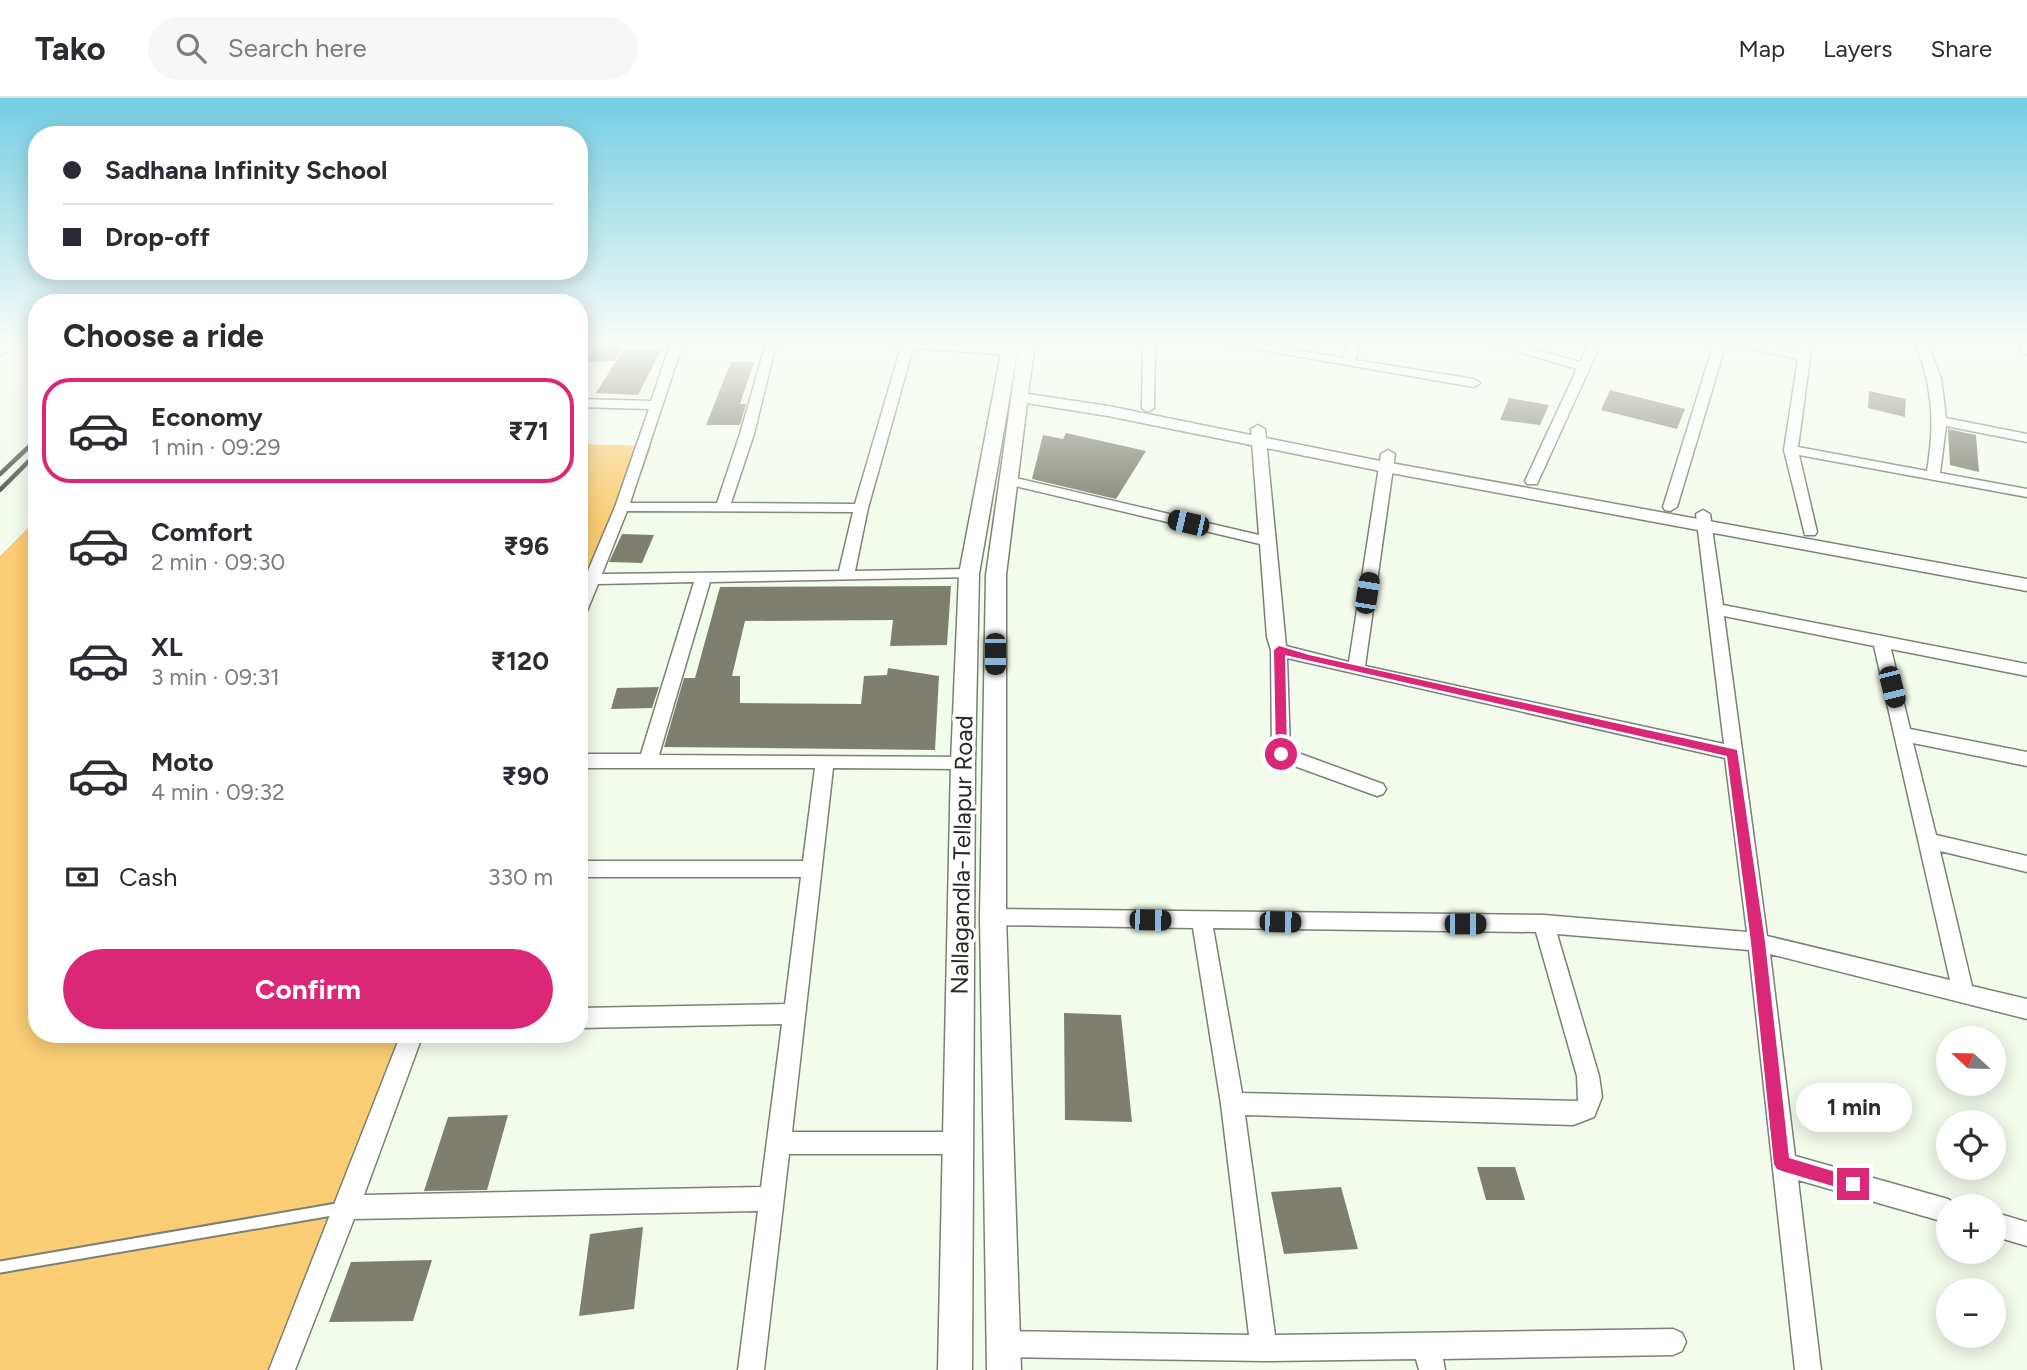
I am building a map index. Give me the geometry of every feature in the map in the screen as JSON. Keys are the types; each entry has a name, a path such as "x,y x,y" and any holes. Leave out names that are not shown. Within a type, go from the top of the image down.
{"street":[{"path":"722,508 755,402"},
{"path":"846,575 892,402"},
{"name":"Nallagandla-Tellapur Road","path":"955,1370 963,762 969,574 1004,402"},
{"name":"Nallagandla-Tellapur Road","path":"1005,1357 993,918 996,575 1017,402"},
{"path":"1070,402 1258,435 2027,584"},
{"path":"1105,402 1148,408 1258,435"},
{"path":"1148,402 1148,408"},
{"path":"1532,481 1569,402"},
{"path":"1670,507 1702,402"},
{"path":"1796,402 1791,450 1810,532"},
{"path":"1933,476 1942,421 1940,402"},
{"path":"588,403 655,405 622,507 588,589"},
{"path":"1942,421 2027,438"},
{"path":"1258,435 1275,637 1279,650 1281,754 1377,789"},
{"path":"1791,450 2027,493"},
{"path":"1388,460 1532,481 1670,507 1704,520 1810,532 2027,572"},
{"path":"1356,669 1388,460"},
{"path":"1007,480 1266,541"},
{"path":"622,507 862,508"},
{"path":"1704,520 1758,942 1808,1370"},
{"path":"592,579 969,574"},
{"path":"648,761 703,579"},
{"path":"1715,609 2027,670"},
{"path":"1881,641 1963,993"},
{"path":"1279,650 1733,753"},
{"path":"1903,734 2027,760"},
{"path":"588,761 963,762"},
{"path":"751,1370 825,762"},
{"path":"1929,841 2027,864"},
{"path":"588,869 812,869"},
{"path":"993,918 1544,924 1758,942 2027,1009"},
{"path":"1202,922 1232,1104 1264,1348"},
{"path":"1232,1104 1573,1114 1586,1109 1591,1097 1588,1076 1544,924"},
{"path":"588,1018 794,1014"},
{"path":"282,1370 409,1043"},
{"path":"779,1143 958,1143"},
{"path":"1782,1164 1936,1208"},
{"path":"347,1207 772,1199"},
{"path":"2006,1228 2027,1234"},
{"path":"1005,1357 1264,1348 1429,1358 1673,1342"}],"lane":[{"path":"0,1267 347,1207"}],"shaded area":[{"path":"588,444 652,446 588,610"},
{"path":"28,528 28,1043 420,1043 293,1370 0,1370 0,556"}],"building":[{"path":"715,402 746,404 740,425 706,425"},
{"path":"1507,402 1549,405 1540,425 1500,420"},
{"path":"1604,402 1659,402 1685,409 1677,429 1601,410"},
{"path":"1868,402 1906,402 1905,417 1868,408"},
{"path":"1948,429 1976,435 1979,472 1950,465"},
{"path":"1066,433 1146,451 1116,499 1032,479 1043,435 1063,439"},
{"path":"622,534 654,535 642,563 609,562"},
{"path":"951,586 947,645 890,646 893,620 745,621 732,676 740,676 740,703 861,704 864,676 887,675 888,668 939,676 935,750 664,747 684,678 695,678 720,587"},
{"path":"659,687 652,708 611,709 617,688"},
{"path":"1064,1013 1121,1015 1132,1122 1065,1120"},
{"path":"508,1115 487,1190 424,1191 448,1117"},
{"path":"1477,1167 1515,1167 1525,1200 1486,1200"},
{"path":"1341,1187 1358,1249 1284,1254 1271,1192"},
{"path":"643,1227 634,1309 579,1316 590,1234"},
{"path":"432,1260 413,1321 329,1322 351,1262"}],"railway":[{"path":"0,474 28,448"},
{"path":"0,490 28,462"}],"route":[{"path":"1281,754 1279,650 1308,659 1733,753 1758,942 1782,1164 1853,1184"}]}
